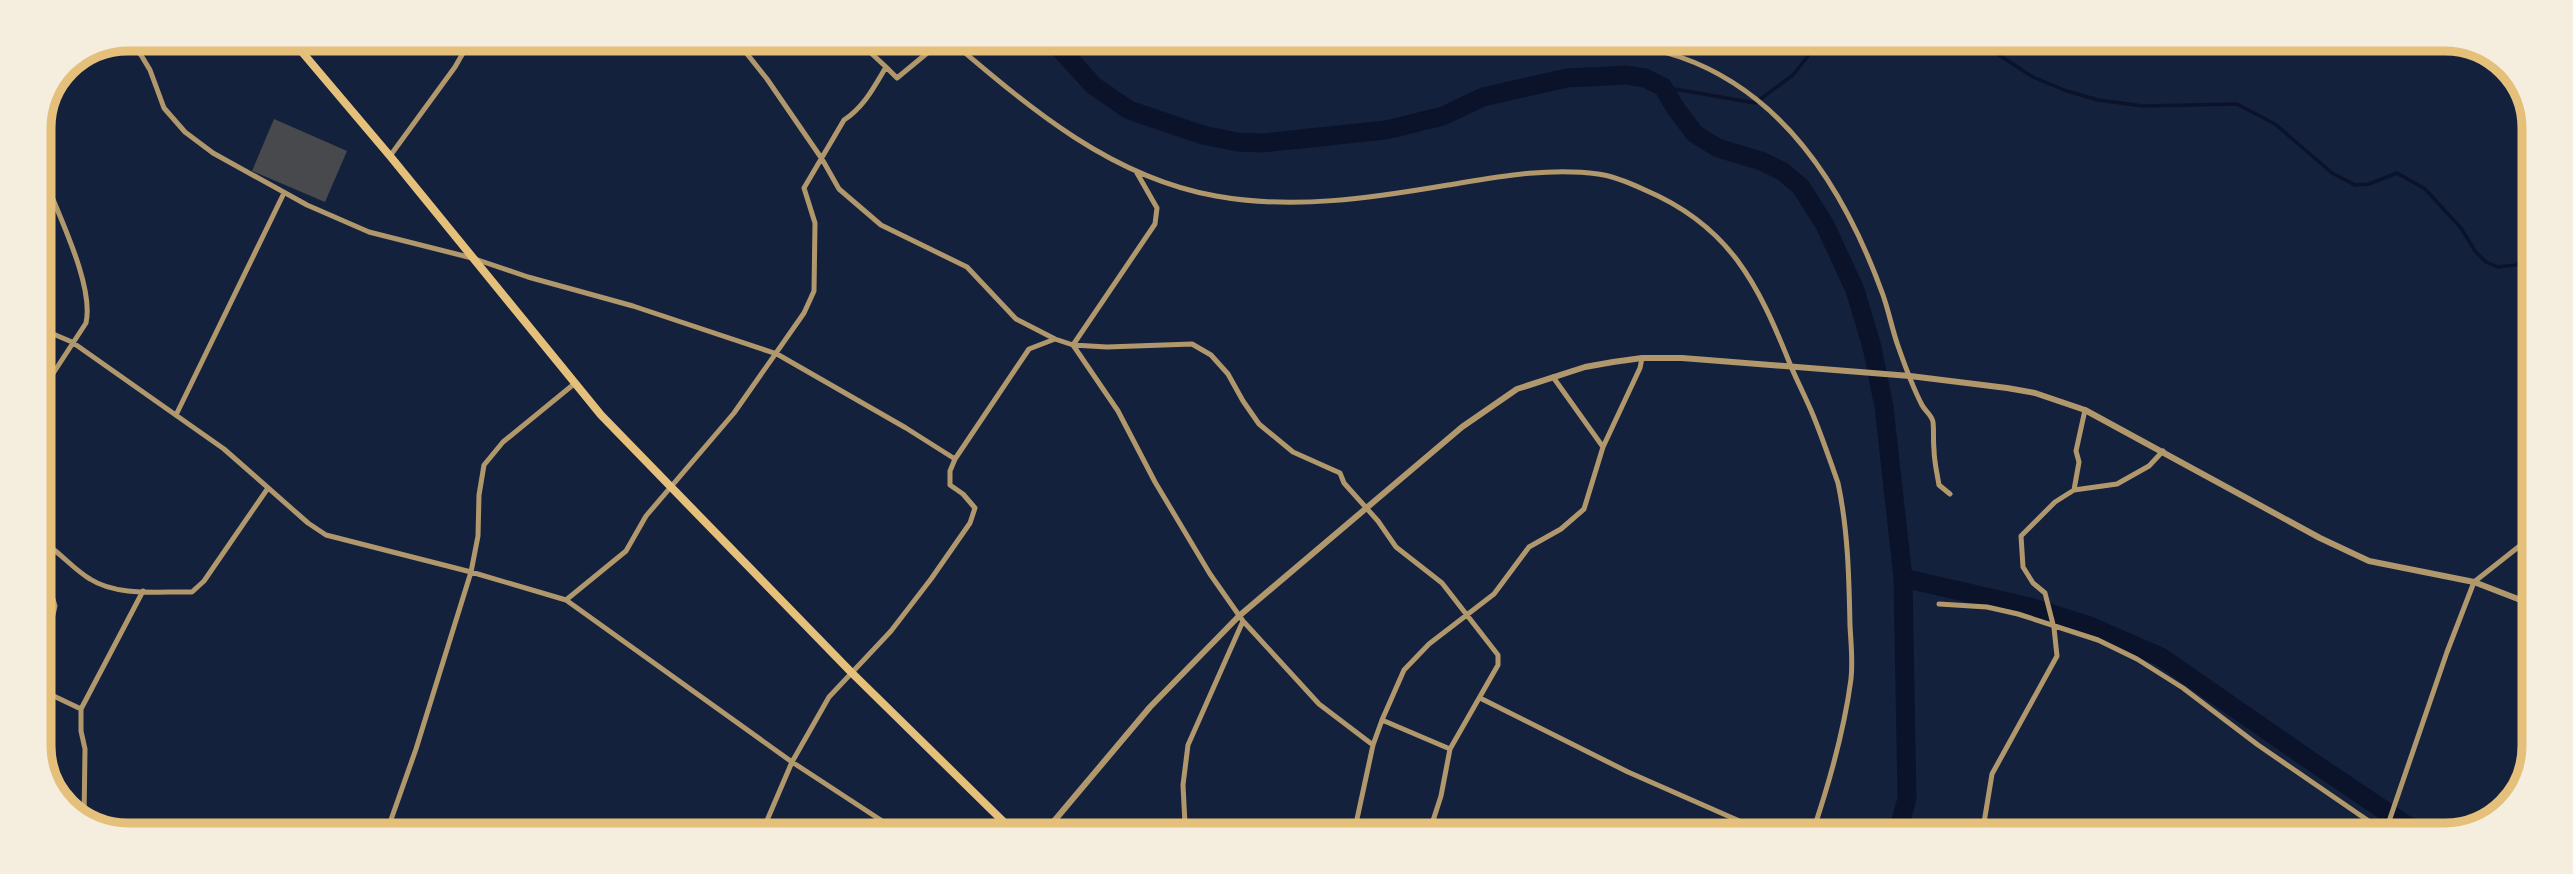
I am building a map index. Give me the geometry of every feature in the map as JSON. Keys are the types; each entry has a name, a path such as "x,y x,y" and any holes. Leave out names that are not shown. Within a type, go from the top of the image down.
{"main road":[{"path":"301,51 390,156 574,384 851,672 1005,823"}],"street":[{"path":"137,51 150,70 164,108 185,132 213,153 284,193 369,232 472,258 528,277 633,306 777,354 955,459"},
{"path":"390,156 464,51"},
{"path":"745,51 767,79 839,188 881,225 967,267 1016,319 1055,339 1073,345 1133,347 1192,344 1211,355 1228,373 1259,424 1293,452 1340,473 1343,483 1396,547 1442,583 1497,655 1498,665 1450,749 1432,823"},
{"path":"869,51 897,78 930,51"},
{"path":"963,51 1065,131 1137,173 1167,184 1216,196 1329,202 1518,174 1599,174 1625,181 1658,195 1685,211 1725,244 1758,291 1774,323 1838,483 1850,575 1853,659 1838,746 1815,823"},
{"path":"1652,51 1680,57 1712,71 1767,108 1793,131 1818,163 1859,238 1883,295 1910,376 1923,407 1933,419 1939,485 1950,494"},
{"path":"566,600 626,551 646,516 734,414 804,313 814,291 815,223 804,188 844,120 855,113 865,101 887,67"},
{"path":"1073,345 1155,224 1157,208 1137,173"},
{"path":"176,415 284,193"},
{"path":"51,197 86,293 89,310 86,323 51,376"},
{"path":"51,333 72,342 224,449 308,523 326,535 471,572 566,600 792,762 885,823"},
{"path":"766,823 792,762 829,697 891,631 970,523 975,508 963,494 950,485 950,471 955,459 1030,349 1055,339"},
{"path":"1073,345 1118,411 1161,493 1241,619 1319,704 1373,745"},
{"path":"1356,823 1373,745 1404,670 1429,644 1494,594 1529,547 1560,529 1584,509 1603,447 1640,368 1642,358"},
{"path":"1052,823 1150,707 1241,619 1366,509 1473,420 1517,389 1612,362 1642,358 1682,358 1910,376 2035,393 2085,410 2320,538 2369,561 2474,582 2522,601"},
{"path":"1553,377 1603,447"},
{"path":"390,823 416,749 471,572 478,536 479,495 484,465 503,442 574,384"},
{"path":"2074,490 2079,462 2076,451 2085,410"},
{"path":"1984,823 1992,774 2057,656 2054,628 2045,593 2023,568 2021,536 2055,502 2074,490 2117,484 2149,466 2163,451"},
{"path":"51,546 92,581 118,589 192,592 204,581 268,488"},
{"path":"2390,823 2447,652 2474,582 2522,545"},
{"path":"84,809 85,749 81,731 81,709 144,591"},
{"path":"51,593 55,606 51,624"},
{"path":"1939,604 1987,607 2018,614 2054,628 2098,640 2137,659 2172,680 2369,823"},
{"path":"1185,823 1183,785 1188,746 1241,619"},
{"path":"51,695 81,709"},
{"path":"1480,698 1628,772 1744,823"},
{"path":"1382,720 1450,749"}],"building":[{"path":"274,119 347,151 325,202 252,171"}],"waterway":[{"path":"1062,51 1094,86 1129,110 1203,135 1237,142 1262,143 1386,130 1443,116 1483,97 1567,78 1626,75 1645,78 1663,87 1695,134 1718,148 1761,161 1782,171 1801,187 1825,225 1855,290 1872,347 1884,407 1903,578 1907,799 1900,823"},
{"path":"1663,87 1755,103 1793,75 1812,51"},
{"path":"1993,51 2033,77 2098,100 2143,106 2237,104 2275,124 2332,173 2355,185 2369,184 2397,173 2425,189 2461,228 2475,251 2486,262 2498,267 2522,262"},
{"path":"1903,578 2030,607 2087,625 2161,657 2403,823"}]}
